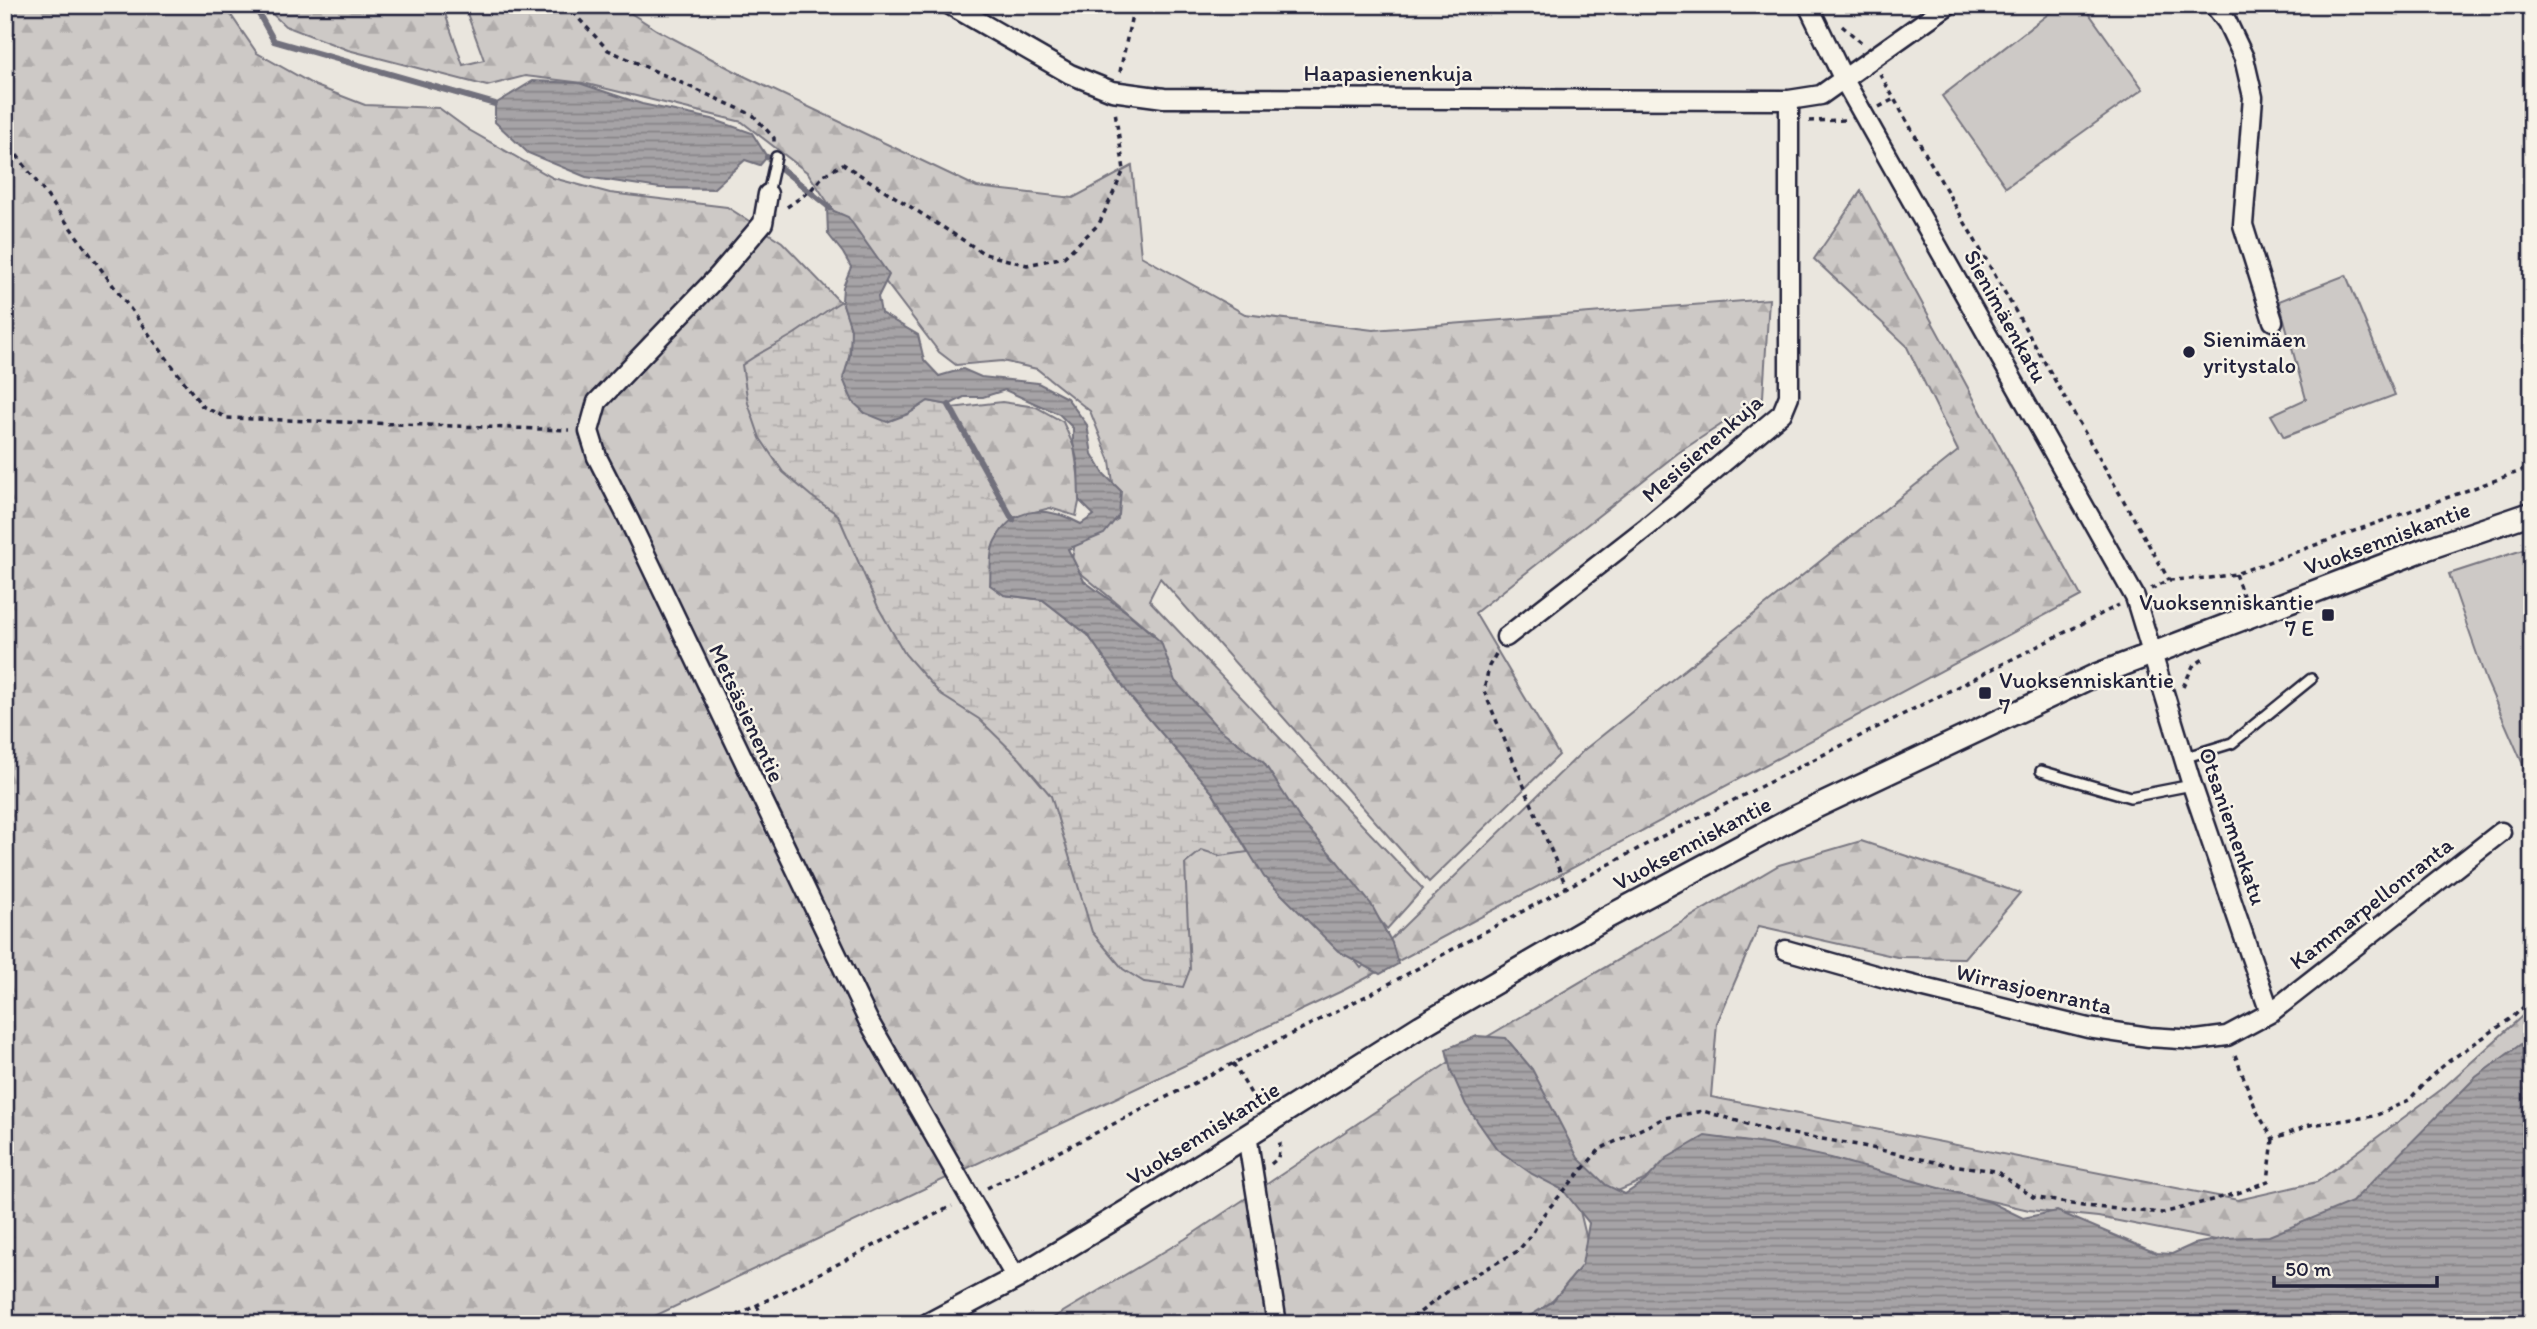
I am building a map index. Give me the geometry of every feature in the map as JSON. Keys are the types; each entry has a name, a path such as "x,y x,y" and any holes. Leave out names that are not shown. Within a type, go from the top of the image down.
{"street":[{"name":"Haapasienenkuja","path":"950,5 1070,74 1114,92 1164,98 1789,100 1821,95 1948,5"},
{"name":"Sienimäenkatu","path":"1808,5 1844,80 2135,597 2151,654"},
{"path":"2214,5 2227,22 2244,58 2253,97 2243,226 2273,321"},
{"name":"Mesisienenkuja","path":"1506,637 1647,527 1782,414 1789,396 1789,100"},
{"path":"589,431 597,402 718,276 763,223 768,194"},
{"name":"Metsäsienentie","path":"589,431 597,457 868,1020 1016,1278"},
{"name":"Vuoksenniskantie","path":"929,1324 1016,1278 1132,1208 1421,1026 1608,917 1785,822 1946,744 2096,676 2426,549 2532,513"},
{"name":"Otsaniemenkatu","path":"2151,654 2183,758 2270,1013"},
{"name":"Kammarpellonranta","path":"2270,1013 2501,832"},
{"name":"Wirrasjoenranta","path":"1786,950 1896,981 2088,1028 2184,1039 2227,1036 2270,1013"},
{"path":"1247,1135 1277,1324"}],"lane":[{"path":"768,194 776,157"},
{"path":"2183,758 2232,743 2311,679"},
{"path":"2041,771 2130,797 2192,785"}],"path":[{"path":"566,5 608,50 753,115 774,138 776,157"},
{"path":"763,223 810,191 824,175 843,164 985,254 1027,265 1064,257 1099,224 1124,170 1114,92 1134,5"},
{"path":"1837,20 1861,41 2169,580"},
{"path":"5,139 202,406 227,418 589,431"},
{"path":"1233,1063 1374,992 1566,887 2169,580 2210,578 2235,573 2532,467"},
{"path":"1506,637 1489,666 1484,691 1566,887"},
{"path":"2273,1139 2311,1125 2375,1116 2409,1100 2449,1061 2513,1017 2532,999"},
{"path":"1404,1324 1455,1286 1518,1251 1555,1199 1600,1149 1664,1118 1703,1111 1740,1124 1777,1132 1858,1144 1944,1164 1996,1171 2033,1197 2083,1206 2163,1213 2238,1193 2268,1181 2273,1139 2257,1112 2227,1036"},
{"path":"757,1305 765,1324"}],"green space":[{"path":"5,5 224,5 257,53 316,86 365,105 439,108 469,130 553,178 610,193 727,207 782,242 943,409 1002,402 1036,407 1063,422 1074,447 1081,493 1076,516 1050,508 1007,519 1361,968 1584,750 1958,451 1906,345 1814,259 1861,191 2081,596 1344,990 638,1324 5,1324"},
{"path":"263,5 442,5 463,65 484,60 464,5 618,5 657,30 746,77 977,187 1073,198 1132,166 1141,256 1245,314 1373,330 1769,299 1763,397 1678,453 1475,613 1559,755 1429,882 1160,578 1149,600 1423,889 1387,929 1287,808 1199,726 1158,655 1154,634 1071,565 1075,543 1118,519 1110,461 1090,411 1037,369 1002,361 956,365 939,352 849,234 808,173 742,122 583,83 525,76 487,86 348,50 285,26"},
{"path":"2060,5 2083,5 2143,89 2006,187 1942,96"},
{"path":"2346,275 2395,395 2284,437 2271,415 2306,399 2279,301"},
{"path":"842,301 851,333 846,384 855,402 865,413 908,414 928,401 949,405 1013,520 1006,526 1004,595 1043,600 1088,635 1132,699 1212,792 1248,852 1220,856 1202,850 1185,864 1190,969 1183,987 1144,982 1123,969 1092,932 1051,796 1020,759 979,719 941,695 905,654 878,607 838,515 783,472 760,438 748,403 742,365"},
{"path":"2532,547 2532,785 2486,680 2449,574"},
{"path":"1861,841 2020,893 1964,958 1897,957 1759,926 1717,1023 1711,1097 2238,1200 2317,1182 2442,1089 2532,1007 2532,1071 2435,1153 2320,1224 2252,1247 2098,1217 2029,1210 1721,1138 1644,1180 1579,1207 1594,1269 1522,1324 1043,1324 1185,1239 1485,1038 1779,865"}],"shaded area":[{"path":"533,81 579,83 642,104 712,119 752,133 767,157 760,165 745,160 713,189 660,188 586,177 528,153 495,122 495,104"},
{"path":"827,208 848,217 889,275 878,297 881,313 918,335 924,360 939,376 963,369 981,377 1038,383 1067,398 1087,425 1092,454 1104,474 1121,491 1119,515 1104,534 1068,549 1084,581 1128,613 1161,642 1175,681 1218,728 1264,763 1302,822 1371,904 1392,943 1398,964 1380,974 1338,951 1264,877 1212,792 1132,699 1088,635 1043,600 1004,595 990,585 993,546 1012,520 1023,514 1045,512 1081,524 1094,515 1079,500 1073,428 1059,414 1005,390 983,397 964,397 949,405 928,401 908,414 887,422 865,413 853,402 843,379 850,355 851,329 842,301 843,287 851,267 828,234"},
{"path":"1477,1036 1506,1038 1532,1069 1578,1158 1606,1185 1625,1194 1645,1181 1667,1158 1705,1136 1765,1144 1831,1158 1990,1202 2023,1218 2057,1211 2156,1253 2172,1254 2194,1244 2226,1238 2269,1236 2352,1202 2476,1077 2532,1036 2532,1324 1517,1324 1552,1302 1582,1265 1589,1223 1563,1190 1532,1174 1497,1149 1466,1105 1451,1071 1446,1049"}],"waterway":[{"path":"254,5 274,41 495,104"},
{"path":"767,157 830,208"},
{"path":"949,405 1013,520"}],"place":[{"name":"Sienimäen yritystalo","path":"2189,352"},
{"name":"Vuoksenniskantie 7 E","path":"2328,615"},
{"name":"Vuoksenniskantie 7","path":"1985,693"}]}
